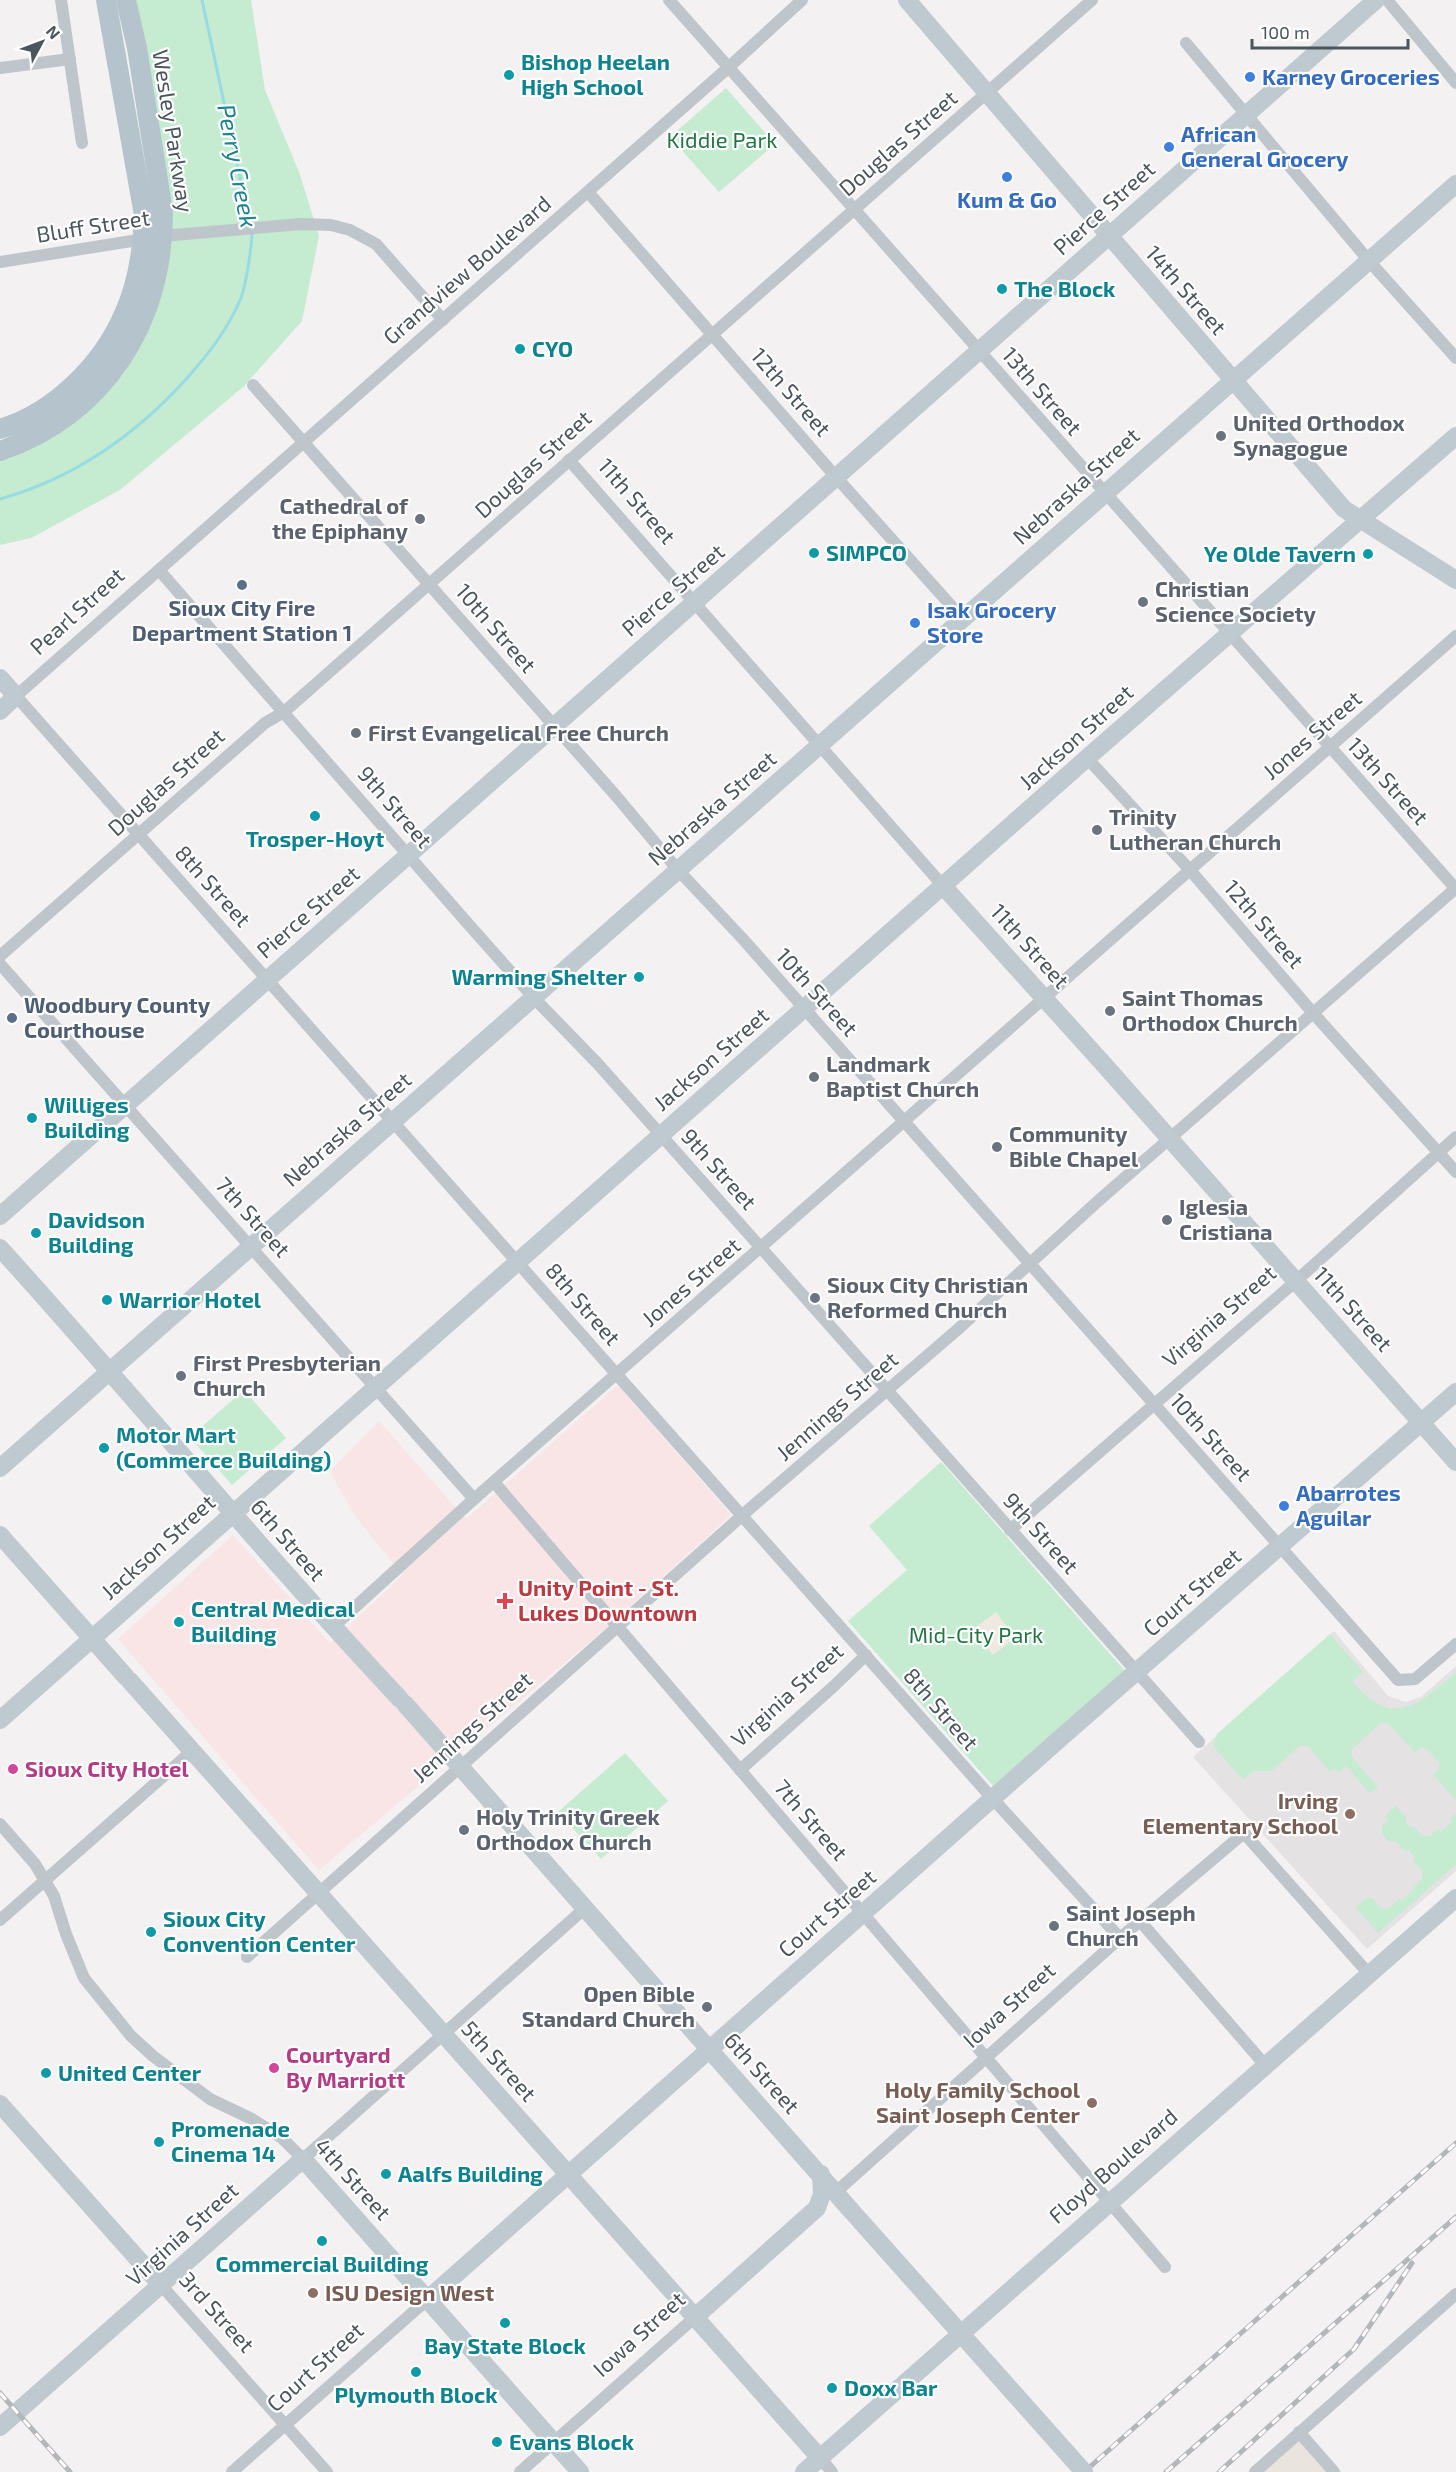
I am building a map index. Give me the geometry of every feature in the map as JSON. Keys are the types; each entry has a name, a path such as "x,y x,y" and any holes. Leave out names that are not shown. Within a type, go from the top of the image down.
{"main road":[{"name":"Wesley Parkway","path":"0,429 34,416 51,404 99,355 114,335 135,285 143,240 144,215 106,0"},
{"name":"Wesley Parkway","path":"0,451 23,443 67,417 95,393 118,367 137,332 154,292 163,236 163,212 137,48 126,0"},
{"name":"14th Street","path":"907,0 1344,509 1456,580"},
{"name":"Pierce Street","path":"0,1216 1376,0"},
{"name":"Nebraska Street","path":"0,1468 1233,380 1371,262 1456,184"},
{"name":"Jackson Street","path":"0,1720 1088,758 1456,436"},
{"path":"0,678 16,696"},
{"name":"Pearl Street","path":"0,711 16,696"},
{"name":"11th Street","path":"944,887 1456,1462"},
{"name":"6th Street","path":"0,1248 333,1627 1084,2472"},
{"name":"Court Street","path":"428,2299 1456,1392"},
{"name":"5th Street","path":"0,1534 820,2458"},
{"name":"Floyd Boulevard","path":"804,2472 1456,1898"},
{"name":"3rd Street","path":"0,2104 161,2285"},
{"name":"Virginia Street","path":"0,2427 303,2158"},
{"name":"4th Street","path":"303,2158 580,2472"},
{"path":"821,2174 822,2194 817,2208 848,2207"},
{"name":"Iowa Street","path":"694,2318 817,2208"}],"street":[{"path":"61,0 82,143"},
{"name":"13th Street","path":"669,0 1456,889"},
{"name":"Grandview Boulevard","path":"159,570 802,0"},
{"name":"Douglas Street","path":"0,956 265,723 284,712 1092,0"},
{"path":"1387,0 1456,83"},
{"path":"1186,43 1371,262 1456,358"},
{"path":"0,68 70,59"},
{"name":"12th Street","path":"588,192 963,619"},
{"name":"Bluff Street","path":"0,262 163,236 301,225 331,225 350,230 376,244 443,320"},
{"name":"10th Street","path":"253,385 678,870 805,1009 1398,1680 1415,1679 1456,1644"},
{"name":"11th Street","path":"569,460 944,887"},
{"name":"Pearl Street","path":"16,696 159,570"},
{"name":"9th Street","path":"159,570 533,997 598,1064 1199,1742"},
{"name":"Jones Street","path":"333,1627 474,1499 1456,636"},
{"name":"8th Street","path":"16,696 394,1120 993,1799 1120,1938"},
{"name":"12th Street","path":"1088,758 1190,870 1313,1013 1456,1172"},
{"name":"Jennings Street","path":"247,1957 1030,1264 1169,1138 1456,889"},
{"name":"7th Street","path":"0,964 474,1499"},
{"name":"Virginia Street","path":"1011,1530 1296,1281 1456,1137"},
{"name":"7th Street","path":"494,1482 1166,2267"},
{"name":"Virginia Street","path":"740,1770 866,1655"},
{"path":"0,1920 192,1751"},
{"name":"4th Street","path":"0,1824 35,1863 54,1896 84,1978 130,2036 210,2099 252,2119 282,2138 303,2158"},
{"name":"Iowa Street","path":"836,2192 1120,1938 1244,1833 1369,1974"},
{"name":"Virginia Street","path":"303,2158 585,1909"},
{"path":"1140,1921 1265,2065"},
{"name":"3rd Street","path":"161,2285 327,2472"},
{"path":"1255,2472 1456,2294"},
{"name":"Court Street","path":"232,2472 428,2299"},
{"name":"Iowa Street","path":"520,2472 694,2318"},
{"path":"1299,2432 1334,2472"},
{"name":"5th Street","path":"820,2458 832,2472"}],"shaded area":[{"name":"Unity Point - St. Lukes Downtown","path":"618,1385 731,1515 606,1628 319,1870 118,1639 233,1535 330,1643 403,1575 355,1516 330,1471 379,1421 466,1519"},
{"name":"Irving Elementary School","path":"1334,1631 1388,1696 1406,1702 1421,1697 1456,1666 1456,1871 1367,1949 1193,1757"},
{"path":"1305,2433 1341,2472 1261,2472"}],"green space":[{"path":"135,0 251,0 265,90 299,172 319,236 302,321 243,387 120,490 31,538 0,545 0,459 52,437 101,400 124,373 145,337 162,293 169,212"},
{"name":"Kiddie Park","path":"726,88 775,144 719,192 670,137"},
{"path":"244,1390 286,1438 232,1485 190,1437"},
{"name":"Mid-City Park","path":"941,1462 1125,1671 994,1787 848,1621 907,1570 869,1526"},
{"path":"1330,1634 1363,1672 1352,1681 1366,1696 1380,1705 1392,1708 1405,1707 1417,1702 1456,1672 1456,1800 1433,1774 1439,1769 1440,1763 1427,1749 1421,1747 1415,1753 1389,1724 1381,1723 1352,1749 1352,1757 1378,1787 1370,1793 1346,1766 1338,1772 1335,1768 1330,1772 1308,1746 1300,1746 1271,1771 1253,1771 1243,1779 1213,1746 1217,1734"},
{"path":"625,1753 668,1801 601,1859 558,1812"},
{"path":"1396,1806 1407,1819 1405,1822 1411,1828 1414,1827 1422,1836 1430,1836 1438,1829 1441,1832 1452,1822 1450,1819 1456,1814 1456,1864 1378,1933 1356,1908 1371,1897 1381,1908 1388,1909 1400,1899 1402,1901 1422,1879 1423,1872 1413,1860 1415,1858 1409,1850 1406,1852 1396,1841 1388,1841 1382,1834 1382,1826 1388,1820 1385,1816"}],"sand":[{"path":"996,1612 1015,1638 993,1655 973,1629"}],"waterway":[{"name":"Perry Creek","path":"202,0 250,224"},
{"name":"Perry Creek","path":"0,499 54,479 103,452 148,417 188,377 218,340 241,298 252,231"}],"railway":[{"path":"1084,2472 1456,2143"},
{"path":"1166,2472 1456,2217"},
{"path":"1219,2472 1354,2349 1412,2263"},
{"path":"0,2393 70,2472"}],"place":[{"name":"Bishop Heelan High School","path":"509,75"},
{"name":"Karney Groceries","path":"1250,77"},
{"name":"African General Grocery","path":"1169,147"},
{"name":"Kum & Go","path":"1007,177"},
{"name":"The Block","path":"1002,289"},
{"name":"CYO","path":"520,349"},
{"name":"United Orthodox Synagogue","path":"1221,436"},
{"name":"Cathedral of the Epiphany","path":"420,519"},
{"name":"SIMPCO","path":"814,553"},
{"name":"Ye Olde Tavern","path":"1368,554"},
{"name":"Sioux City Fire Department Station 1","path":"242,585"},
{"name":"Christian Science Society","path":"1143,602"},
{"name":"Isak Grocery Store","path":"915,623"},
{"name":"First Evangelical Free Church","path":"356,733"},
{"name":"Trosper-Hoyt","path":"315,816"},
{"name":"Trinity Lutheran Church","path":"1097,830"},
{"name":"Warming Shelter","path":"639,977"},
{"name":"Saint Thomas Orthodox Church","path":"1110,1011"},
{"name":"Woodbury County Courthouse","path":"12,1018"},
{"name":"Landmark Baptist Church","path":"814,1077"},
{"name":"Williges Building","path":"32,1118"},
{"name":"Community Bible Chapel","path":"997,1147"},
{"name":"Iglesia Cristiana","path":"1167,1220"},
{"name":"Davidson Building","path":"36,1233"},
{"name":"Sioux City Christian Reformed Church","path":"815,1298"},
{"name":"Warrior Hotel","path":"107,1300"},
{"name":"First Presbyterian Church","path":"181,1376"},
{"name":"Motor Mart (Commerce Building)","path":"104,1448"},
{"name":"Abarrotes Aguilar","path":"1284,1506"},
{"name":"Unity Point - St. Lukes Downtown","path":"505,1601"},
{"name":"Central Medical Building","path":"179,1622"},
{"name":"Sioux City Hotel","path":"13,1769"},
{"name":"Irving Elementary School","path":"1350,1814"},
{"name":"Holy Trinity Greek Orthodox Church","path":"464,1830"},
{"name":"Saint Joseph Church","path":"1054,1926"},
{"name":"Sioux City Convention Center","path":"151,1932"},
{"name":"Open Bible Standard Church","path":"707,2007"},
{"name":"Courtyard By Marriott","path":"274,2068"},
{"name":"United Center","path":"46,2073"},
{"name":"Holy Family School Saint Joseph Center","path":"1092,2103"},
{"name":"Promenade Cinema 14","path":"159,2142"},
{"name":"Aalfs Building","path":"386,2174"},
{"name":"Commercial Building","path":"322,2241"},
{"name":"ISU Design West","path":"313,2293"},
{"name":"Bay State Block","path":"505,2323"},
{"name":"Plymouth Block","path":"416,2372"},
{"name":"Doxx Bar","path":"832,2388"},
{"name":"Evans Block","path":"497,2442"}]}
